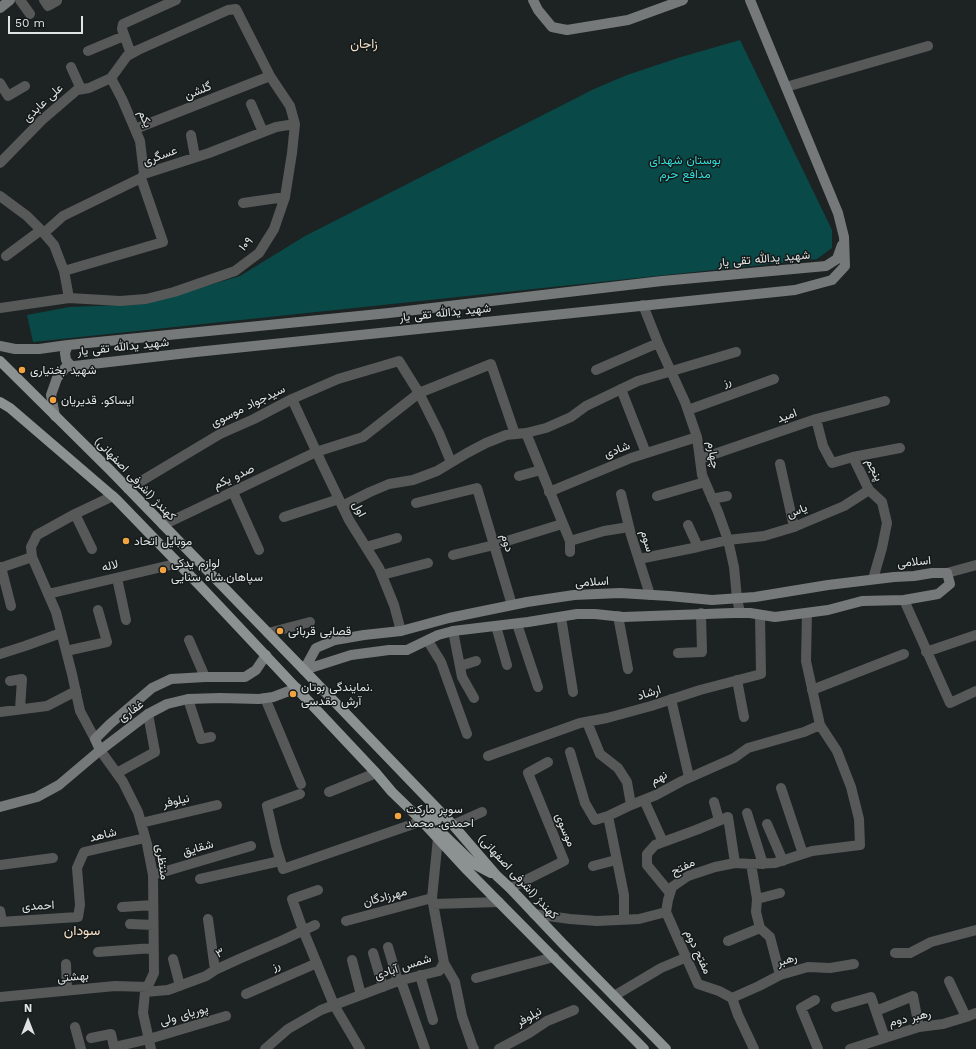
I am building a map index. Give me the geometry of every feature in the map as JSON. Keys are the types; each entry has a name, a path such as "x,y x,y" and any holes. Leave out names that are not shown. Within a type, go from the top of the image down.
{"main road":[{"name":"کهندژ (اشرفی اصفهانی)","path":"2,366 55,416 128,489 304,670 453,825 497,876 666,1049"},
{"path":"0,402 10,408 113,496 266,655 392,792 644,1049"},
{"path":"392,792 432,821 437,820 438,818 433,804"},
{"path":"437,837 439,832 443,834 474,864 497,876"}],"street":[{"path":"0,8 10,0"},
{"path":"20,0 30,14"},
{"path":"44,0 48,6 57,1"},
{"path":"131,54 122,29 123,24 176,0"},
{"path":"533,0 538,10 552,27 567,30 628,20 682,0"},
{"name":"شهید یدالله تقی یار","path":"55,416 51,395 57,378 66,366 795,290 832,280 845,266 844,237 838,213 750,0"},
{"name":"علی عابدی","path":"0,164 42,120 77,90 89,88 111,78 127,56 228,10 236,9"},
{"name":"۱۰۹","path":"0,308 69,298 120,301 146,299 174,292 235,271 259,253 274,229 285,197 295,124 290,106 270,76 236,9"},
{"path":"88,51 124,36"},
{"path":"786,86 928,46"},
{"path":"71,67 82,89"},
{"name":"گلشن","path":"135,129 270,76"},
{"name":"یکم","path":"64,271 162,242 142,176 140,141 122,99 111,78"},
{"path":"0,83 8,96 25,86"},
{"path":"251,104 263,132"},
{"name":"عسگری","path":"6,256 63,216 142,176 276,127 295,124"},
{"path":"191,135 195,157"},
{"path":"0,196 27,216 43,231 54,245 64,271 69,298"},
{"path":"243,203 285,197"},
{"name":"شهید یدالله تقی یار","path":"0,346 15,349 40,349 389,313 662,281 826,266 837,259 844,237"},
{"name":"چهارم","path":"643,305 688,410 696,437 702,475 728,540 734,567 740,613"},
{"path":"596,370 658,343"},
{"path":"68,345 65,352 66,360 71,366"},
{"path":"284,517 340,503 389,484 413,480 437,471 486,443 506,435 526,434 546,428 571,417 586,406 638,381 736,352"},
{"name":"سیدجواد موسوی","path":"128,489 220,434 254,419 292,399 338,379 399,361 419,393"},
{"name":"صدو یکم","path":"163,525 316,452 363,437 419,393 491,364 515,434"},
{"name":"رز","path":"688,410 774,379"},
{"path":"621,389 646,453"},
{"path":"419,393 439,433 451,462"},
{"name":"اول","path":"292,399 340,503 379,568 394,605 401,631"},
{"name":"امید","path":"700,459 816,420 884,402"},
{"name":"پنجم","path":"816,420 823,446 832,463 853,458 869,490 882,502 888,523 873,579"},
{"path":"526,434 570,541 570,552"},
{"name":"شادی","path":"549,492 646,453 696,437"},
{"path":"853,458 900,448"},
{"path":"780,464 794,527"},
{"path":"520,476 541,470"},
{"path":"657,496 705,482"},
{"name":"دوم","path":"416,503 477,488 512,605"},
{"name":"یاس","path":"639,559 698,548 728,540 764,536 794,527 844,506 869,490"},
{"path":"233,492 259,550"},
{"name":"سوم","path":"620,494 650,595"},
{"path":"100,750 80,711 56,612 32,557 31,547 37,536 75,514 113,496"},
{"path":"712,499 727,496"},
{"path":"75,514 92,549"},
{"path":"453,555 494,545 562,524"},
{"path":"688,525 698,548"},
{"path":"570,541 604,531 629,527"},
{"path":"366,548 397,538"},
{"path":"11,606 0,568 32,557"},
{"path":"382,575 428,563"},
{"name":"لاله","path":"48,594 179,564"},
{"path":"947,573 976,565"},
{"name":"اسلامی","path":"932,573 947,573 950,584 938,594 904,600 862,601 828,610 775,617 740,613 618,616 577,614 516,624 453,631 438,635 407,650 381,651 351,655 304,670 316,648 335,640 401,631 449,618 527,602 574,595 650,595 712,600 755,597 873,579 932,573"},
{"path":"117,578 126,620"},
{"path":"904,600 950,703 976,691"},
{"path":"66,651 107,642 98,610"},
{"path":"807,613 806,661 820,725"},
{"path":"678,654 702,652 701,614"},
{"name":"ارشاد","path":"488,756 580,723 607,718 700,690 761,674 760,615"},
{"path":"618,616 628,669"},
{"path":"560,617 573,692"},
{"path":"268,633 310,622"},
{"path":"516,624 538,687"},
{"path":"496,626 507,665"},
{"path":"453,631 462,677 474,698"},
{"path":"0,654 62,634"},
{"path":"926,652 976,636"},
{"path":"189,640 204,677"},
{"path":"428,641 441,662 467,734"},
{"path":"812,690 904,654"},
{"name":"غفاری","path":"95,739 152,688 170,679 245,677 256,670 266,655"},
{"path":"460,666 476,661"},
{"path":"10,682 22,679 20,709"},
{"path":"737,680 744,717"},
{"name":"غفاری","path":"0,807 37,797 59,785 100,750 148,714 167,704 188,699 260,699 273,697 296,688"},
{"path":"0,712 46,706 76,691"},
{"path":"264,698 301,789 267,806 283,869 422,821"},
{"path":"188,699 201,739 211,737"},
{"path":"671,699 689,777"},
{"path":"117,773 155,752 148,714"},
{"path":"587,722 600,754 618,768 627,782 631,805"},
{"name":"نهم","path":"608,816 656,795 689,777 734,758 748,748 804,732 820,725"},
{"name":"مفتح","path":"666,912 672,887 688,876 715,867 735,863 775,863 812,851 860,845 859,819 851,787 837,751 820,725"},
{"name":"منتظری","path":"100,750 123,782 138,812 153,875 152,905 154,973 147,990 143,1013 151,1049"},
{"path":"570,752 585,803 595,820 608,816 624,895 624,919"},
{"name":"موسوی","path":"510,888 564,861 528,773 548,762"},
{"path":"328,792 376,773"},
{"path":"781,788 803,854"},
{"path":"644,800 663,842"},
{"path":"714,802 719,820"},
{"name":"نیلوفر","path":"141,823 217,805"},
{"path":"453,825 482,812"},
{"path":"747,813 763,864"},
{"path":"670,893 647,865 648,854 655,845 728,817 735,863"},
{"path":"767,824 783,861"},
{"name":"شمس آبادی","path":"265,1049 288,1029 322,1010 399,981 439,971 444,963 432,901 437,837"},
{"name":"شاهد","path":"78,917 80,905 76,868 84,852 145,838"},
{"name":"شقایق","path":"153,875 251,846"},
{"path":"0,865 53,858"},
{"path":"592,866 616,860"},
{"path":"200,879 280,861"},
{"path":"751,864 757,899 756,912 760,928 770,937 780,975"},
{"path":"318,890 292,899 334,1005 360,1049"},
{"path":"757,899 780,893"},
{"path":"432,901 499,902"},
{"name":"مهرزادگان","path":"346,921 432,901"},
{"path":"122,907 152,905"},
{"path":"534,914 597,921 639,919 666,912"},
{"name":"مفتح دوم","path":"666,912 698,984 719,991 732,998"},
{"name":"احمدی","path":"1,918 78,917"},
{"path":"208,919 215,970"},
{"path":"130,924 153,925"},
{"name":"۳","path":"147,990 168,990 206,976 215,970 315,925"},
{"path":"728,941 760,928"},
{"path":"894,953 910,953 931,942 976,930"},
{"path":"388,947 399,981 425,1049"},
{"path":"98,952 153,948"},
{"path":"373,953 382,987"},
{"path":"476,978 554,957"},
{"path":"614,996 661,968 686,957"},
{"path":"173,959 180,986"},
{"path":"352,960 361,995"},
{"name":"رز","path":"246,994 317,963"},
{"path":"444,963 454,982 462,1016 474,1049"},
{"path":"66,964 67,990"},
{"name":"رهبر","path":"732,998 780,975 808,967 830,968 854,964"},
{"path":"420,975 433,1020"},
{"path":"949,981 966,1017"},
{"name":"بهشتی","path":"0,997 115,986 147,990"},
{"path":"876,1011 913,996 919,1027"},
{"path":"836,1007 871,997 885,1038"},
{"path":"732,998 738,1015 754,1049"},
{"path":"815,1000 801,1008 818,1049"},
{"name":"نیلوفر","path":"499,1049 529,1033 547,1021 574,1010"},
{"name":"رهبر دوم","path":"850,1049 919,1027 943,1024 976,1013"},
{"name":"پوریای ولی","path":"91,1038 110,1034 114,1047 149,1039 226,1016"},
{"path":"75,1027 81,1049"}],"green space":[{"name":"بوستان شهدای مدافع حرم","path":"740,40 832,230 832,248 817,259 33,342 27,315 69,307 145,304 240,276 305,236 594,89 627,75 681,57"}],"place":[{"name":"شهید بختیاری","path":"22,370"},
{"name":"ایساکو. قدیریان","path":"53,400"},
{"name":"موبایل اتحاد","path":"126,541"},
{"name":"لوازم یدکی سپاهان.شاه سنایی","path":"163,570"},
{"name":"قصابی قربانی","path":"280,631"},
{"name":"نمایندگی بوتان. آرش مقدسی","path":"293,694"},
{"name":"سوپر مارکت احمدی. محمد","path":"398,816"}],"district":[{"name":"زاجان","path":"364,44"},
{"name":"سودان","path":"82,931"}]}
